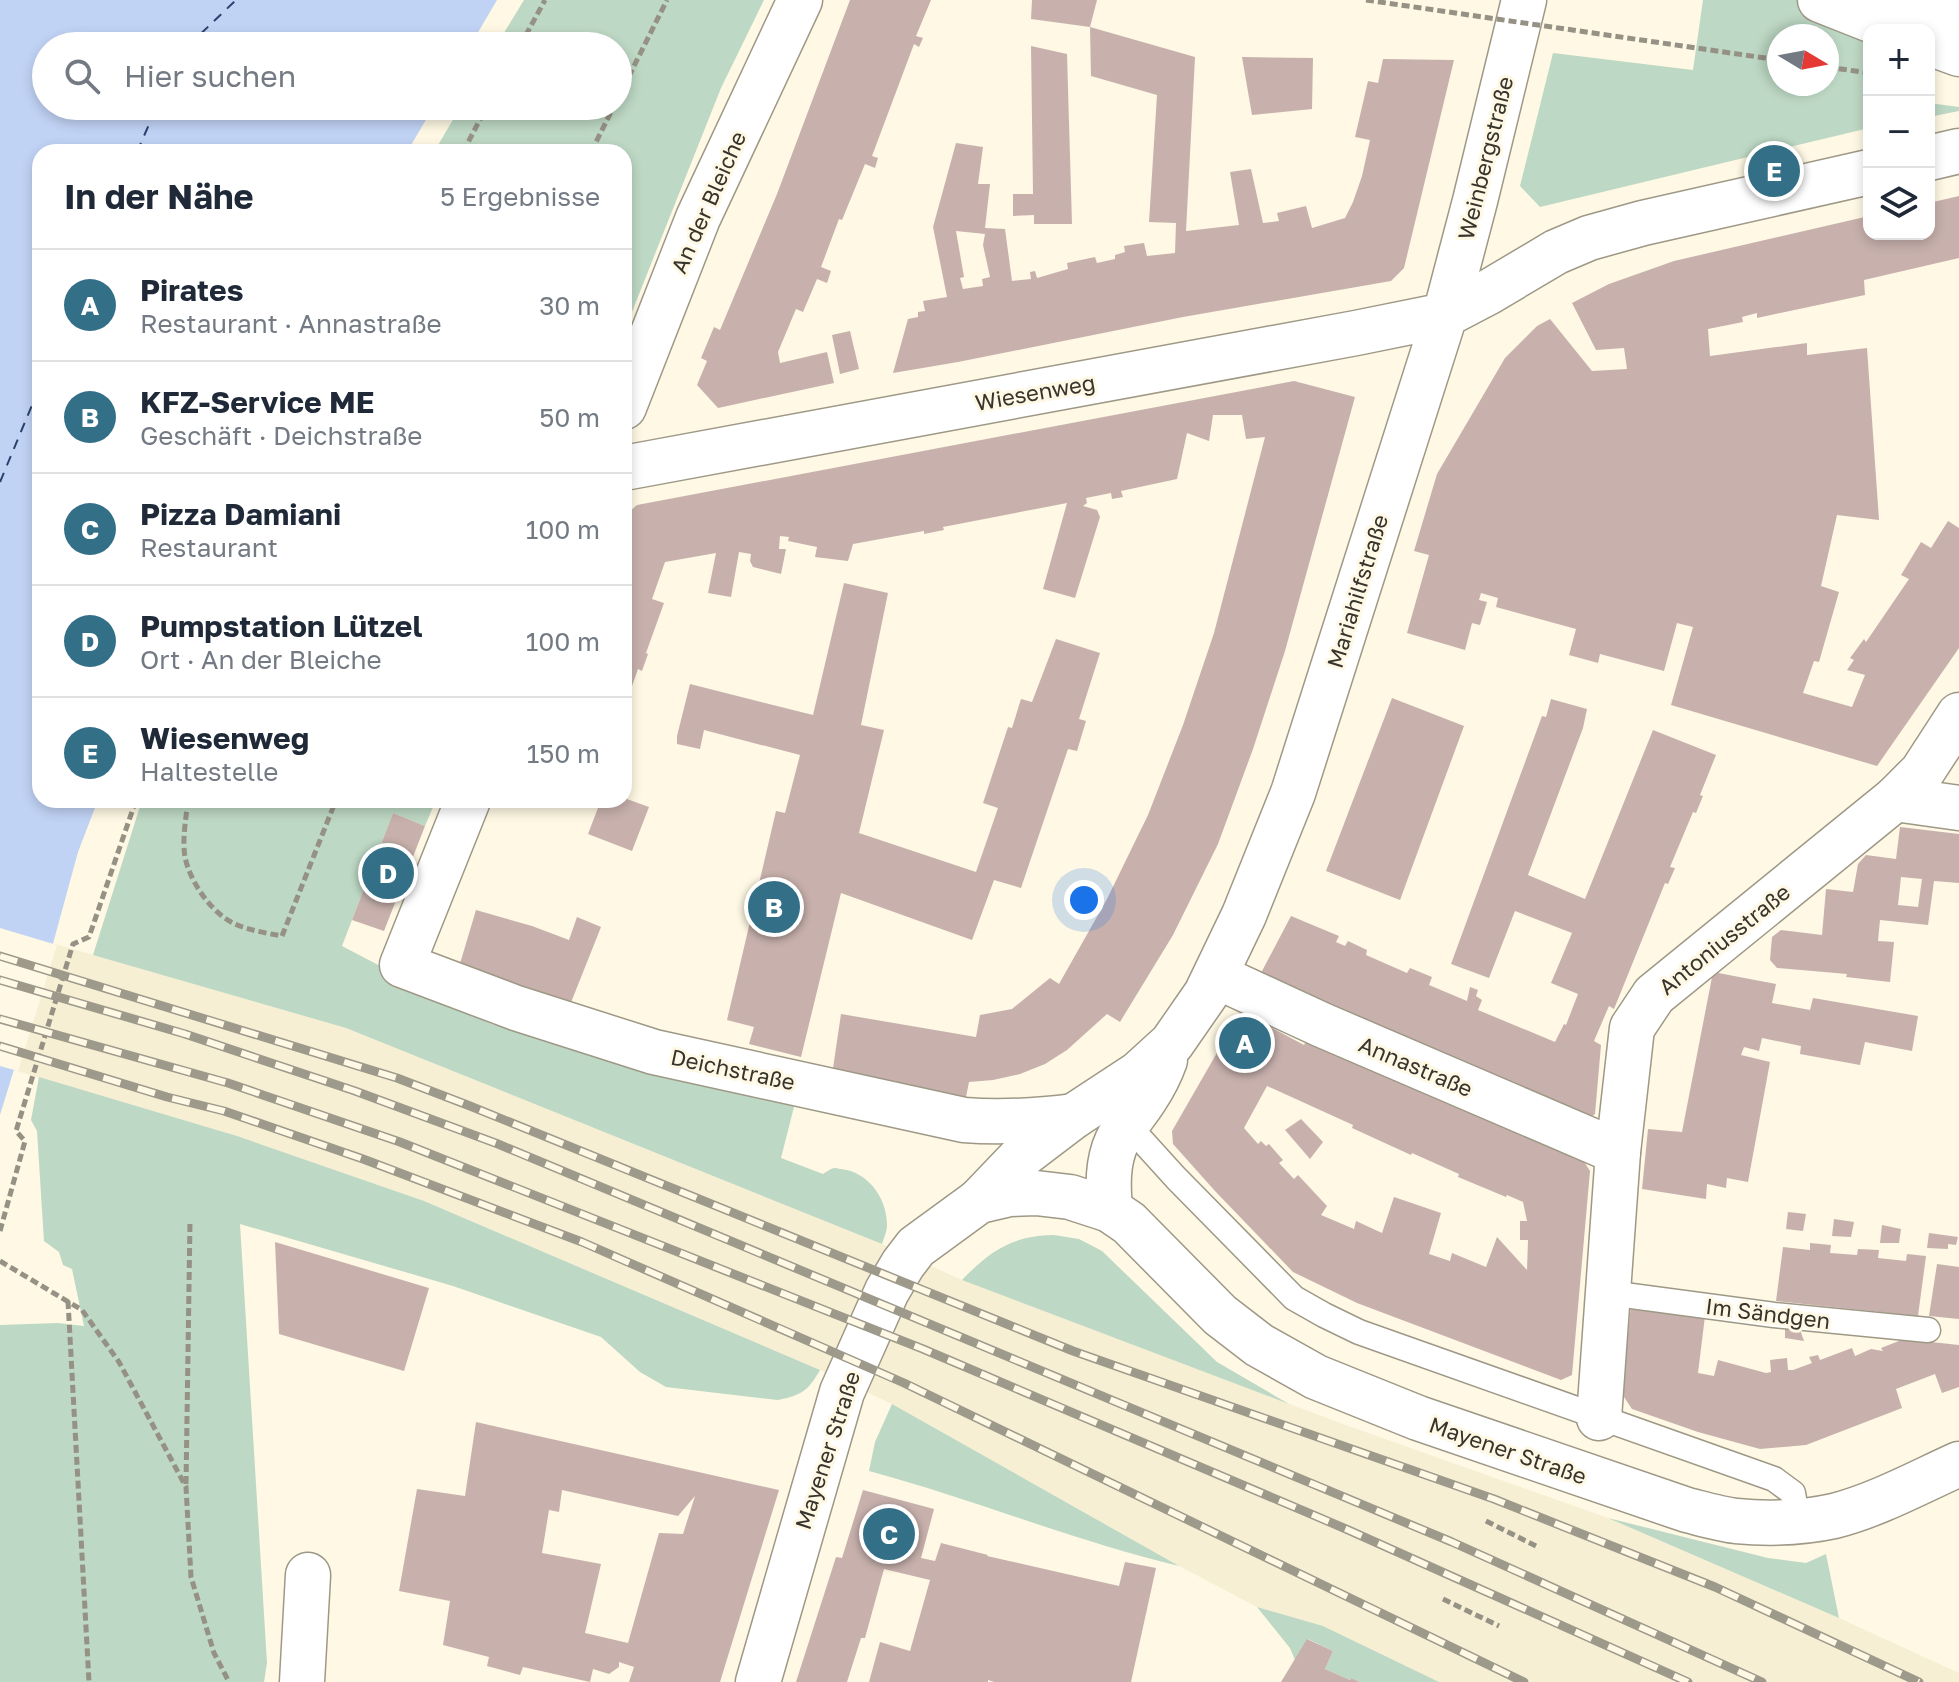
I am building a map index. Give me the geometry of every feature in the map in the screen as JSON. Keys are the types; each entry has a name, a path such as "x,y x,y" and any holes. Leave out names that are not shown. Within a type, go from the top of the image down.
{"main road":[{"name":"An der Bleiche","path":"632,387 698,218 800,0"},
{"name":"Weinbergstraße","path":"1445,315 1524,0"},
{"path":"1820,0 1881,24"},
{"path":"1883,0 1959,9"},
{"path":"1935,45 1959,54"},
{"path":"1935,157 1959,151"},
{"path":"1445,315 1556,252 1589,238 1863,173"},
{"name":"Wiesenweg","path":"632,467 1445,315"},
{"name":"Mariahilfstraße","path":"979,1201 1024,1154 1138,1074 1172,1043 1216,976 1293,793 1445,315"},
{"name":"Antoniusstraße","path":"1599,1418 1618,1152 1632,1028 1654,995 1895,799 1922,772 1959,715"},
{"path":"1895,799 1959,808"},
{"name":"Deichstraße","path":"465,808 402,965 516,1008 654,1052 964,1120 1000,1123 1074,1116"},
{"name":"Annastraße","path":"1216,976 1618,1152"},
{"path":"1110,1210 1108,1183 1117,1141 1159,1076 1172,1043"},
{"name":"Mayener Straße","path":"758,1682 842,1392 887,1291 916,1247 979,1201 1009,1194 1070,1197 1110,1210 1129,1223 1220,1315 1259,1345 1316,1377 1418,1418 1687,1510 1733,1521 1798,1522 1848,1511 1959,1464"},
{"path":"302,1682 308,1575"}],"lane":[{"path":"1127,1124 1294,1298 1359,1332 1774,1479 1793,1493 1798,1522"},
{"name":"Im Sändgen","path":"1609,1293 1774,1315 1928,1330"}],"path":[{"path":"528,32 545,0"},
{"path":"632,70 667,0"},
{"path":"1366,0 1767,58"},
{"path":"1839,69 1863,72"},
{"path":"467,144 480,120"},
{"path":"595,144 607,120"},
{"path":"0,1231 25,1141 16,1131 73,944 89,937 133,808"},
{"path":"187,808 185,858 197,886 214,911 235,924 282,936 333,808"},
{"path":"190,1221 186,1487 191,1577 214,1653 229,1682"},
{"path":"0,1261 82,1310 119,1362 186,1487"},
{"path":"68,1301 89,1682"},
{"path":"1486,1521 1536,1546"},
{"path":"1443,1599 1499,1626"}],"shaded area":[{"path":"0,928 346,1028 882,1244 962,1280 1343,1424 1608,1518 1959,1673 1959,1682 1439,1682 1323,1626 1257,1607 892,1404 820,1370 424,1201 237,1136 0,1066"}],"green space":[{"path":"524,0 764,0 721,88 632,312 632,144 439,144 453,120 632,120 632,32 505,32"},
{"path":"1703,0 1892,0 1874,24 1863,24 1863,129 1540,207 1520,186 1553,53 1693,70"},
{"path":"1935,104 1959,107 1959,111 1935,116"},
{"path":"139,808 433,808 425,826 393,813 342,946 491,1024 795,1103 781,1158 823,1174 835,1168 847,1170 870,1183 881,1198 886,1216 882,1244 346,1028 93,955"},
{"path":"39,1077 237,1136 424,1201 820,1370 804,1391 778,1400 666,1387 640,1372 601,1337 453,1286 240,1224 267,1663 264,1682 0,1682 0,1325 58,1323 84,1326 72,1269 63,1265 59,1252 44,1241 37,1131 31,1120"},
{"path":"1054,1235 1079,1239 1102,1251 1217,1362 1289,1404 962,1280 983,1260 1003,1247 1026,1238"},
{"path":"892,1404 1179,1566 1101,1545 869,1471 875,1442"},
{"path":"1608,1518 1768,1558 1806,1563 1826,1554 1839,1618"},
{"path":"1257,1607 1323,1626 1439,1682 1350,1680 1325,1669 1333,1651 1308,1639 1295,1660 1290,1648"}],"water":[{"path":"0,0 497,0 478,32 32,32 32,120 426,120 412,144 32,144 32,808 95,808 78,852 0,1115"}],"pier":[{"path":"0,928 57,945 18,1071 0,1066"}],"building":[{"path":"850,0 931,0 916,36 923,38 919,47 914,44 872,156 878,158 875,168 865,164 821,267 831,271 827,283 817,279 803,312 796,309 778,352 780,363 827,352 834,383 718,408 697,385 707,361 701,358 714,327 720,330 777,194"},
{"path":"1032,0 1097,0 1090,27 1031,19"},
{"path":"1090,27 1195,57 1186,231 1239,225 1230,172 1251,169 1263,223 1279,221 1277,213 1306,206 1312,228 1345,218 1353,202 1370,140 1355,137 1368,81 1378,83 1383,59 1454,60 1404,268 1391,281 893,373 908,319 918,317 918,312 925,311 923,301 947,297 933,227 956,143 983,147 978,184 990,184 985,228 1005,229 1012,281 1031,279 1030,272 1035,271 1037,278 1068,269 1067,263 1095,257 1097,263 1115,259 1115,255 1125,252 1124,246 1144,243 1147,256 1175,253 1176,223 1149,222 1157,95 1091,76","holes":["956,231 985,234 983,245 990,277 982,279 983,286 963,289 960,278 964,277"]},
{"path":"1031,46 1067,54 1072,224 1034,224 1034,215 1013,216 1013,194 1033,194"},
{"path":"1242,57 1313,58 1312,109 1252,115"},
{"path":"1959,196 1959,258 1864,280 1865,295 1757,318 1757,313 1742,317 1743,322 1708,329 1710,356 1807,343 1807,355 1867,348 1879,520 1837,515 1821,586 1839,592 1819,662 1814,661 1803,693 1852,707 1865,675 1847,670 1854,660 1850,658 1864,639 1866,642 1909,579 1901,575 1921,542 1931,548 1948,521 1959,528 1959,648 1877,766 1671,705 1693,627 1677,623 1664,671 1600,654 1598,663 1569,655 1576,629 1496,607 1498,598 1481,593 1479,600 1487,602 1480,625 1472,623 1465,650 1407,633 1429,555 1414,551 1437,474 1505,358 1537,326 1550,319 1592,371 1627,369 1624,348 1596,350 1572,303 1609,284 1674,261 1863,217 1863,240 1935,240 1935,202"},
{"path":"850,331 859,369 840,374 832,335"},
{"path":"1294,381 1355,397 1285,651 1253,749 1218,844 1173,935 1120,1022 1107,1014 1067,1050 1045,1064 1020,1074 969,1082 966,1097 832,1075 841,1014 976,1037 980,1015 1012,1009 1050,978 1059,984 1107,899 1148,815 1183,725 1214,633 1265,437 1246,439 1242,415 1213,415 1209,441 1187,433 1177,479 1121,491 1123,497 1112,499 1111,493 1086,498 1087,503 1083,506 1097,510 1100,517 1075,598 1043,589 1067,503 943,527 944,530 924,534 924,531 853,544 848,561 815,557 817,547 788,541 789,537 780,536 779,549 786,549 781,574 753,567 751,554 739,552 731,597 708,593 716,553 665,562 652,599 664,603 642,671 638,669 632,686 632,509 637,505"},
{"path":"844,583 888,593 861,725 884,730 859,833 976,872 998,808 983,803 1008,727 1012,728 1021,699 1032,702 1056,639 1100,653 1079,719 1086,721 1077,751 1068,749 1021,888 994,880 972,940 841,893 801,1057 749,1044 754,1027 727,1020 776,811 785,813 800,755 704,730 700,749 677,744 677,736 690,684 813,715"},
{"path":"1392,698 1464,726 1400,900 1326,871"},
{"path":"1551,699 1587,709 1583,728 1528,875 1585,899 1653,730 1716,755 1700,795 1703,796 1670,867 1675,868 1668,884 1665,883 1614,1009 1609,1006 1594,1041 1601,1045 1595,1114 1587,1120 1261,973 1291,916 1339,936 1336,942 1345,946 1348,941 1367,950 1366,955 1407,973 1410,968 1432,977 1429,985 1467,1001 1470,987 1478,990 1476,996 1482,1000 1478,1010 1555,1042 1566,1025 1578,994 1551,983 1572,933 1515,911 1489,978 1451,964 1542,716 1546,717"},
{"path":"632,801 649,807 632,851 588,834 598,808 632,808"},
{"path":"393,813 425,826 384,931 352,920"},
{"path":"1900,827 1959,834 1959,883 1934,881 1928,925 1880,920 1878,941 1894,942 1890,982 1846,977 1847,974 1777,968 1770,960 1772,937 1781,930 1822,935 1826,889 1853,892 1858,864 1866,855 1896,859","holes":["1901,877 1922,879 1918,907 1898,905"]},
{"path":"476,910 569,940 577,917 601,927 568,1010 456,977"},
{"path":"1713,972 1776,984 1772,1003 1810,1010 1813,998 1918,1016 1912,1051 1865,1042 1860,1065 1800,1054 1801,1046 1762,1038 1759,1051 1744,1047 1741,1055 1770,1062 1748,1182 1727,1178 1726,1188 1707,1184 1706,1199 1642,1189 1648,1129 1682,1132"},
{"path":"1241,1011 1304,1045 1307,1039 1583,1160 1590,1171 1572,1375 1561,1380 1357,1303 1293,1272 1173,1144 1172,1131","holes":["1267,1086 1353,1125 1352,1128 1459,1174 1458,1177 1523,1202 1527,1221 1520,1221 1520,1240 1528,1240 1527,1270 1497,1237 1486,1267 1452,1253 1450,1261 1429,1254 1441,1213 1394,1197 1382,1233 1356,1221 1354,1229 1321,1215 1327,1206 1298,1175 1294,1179 1279,1163 1283,1160 1269,1144 1266,1146 1261,1141 1258,1144 1244,1128"]},
{"path":"1301,1119 1323,1142 1310,1159 1285,1130"},
{"path":"1788,1212 1806,1214 1803,1231 1786,1229"},
{"path":"1834,1219 1854,1222 1851,1237 1832,1236"},
{"path":"1882,1225 1901,1229 1899,1243 1880,1243"},
{"path":"1929,1233 1958,1237 1956,1245 1948,1244 1948,1249 1927,1248"},
{"path":"275,1242 429,1288 404,1371 279,1334"},
{"path":"1810,1243 1831,1245 1830,1253 1857,1255 1858,1249 1879,1250 1878,1258 1906,1261 1907,1254 1926,1256 1918,1316 1776,1301 1783,1247 1810,1250"},
{"path":"1937,1264 1959,1267 1959,1319 1929,1316"},
{"path":"1631,1305 1705,1316 1698,1373 1714,1376 1718,1360 1766,1373 1771,1372 1770,1360 1787,1358 1788,1370 1793,1370 1812,1363 1809,1357 1818,1355 1820,1360 1852,1348 1855,1356 1871,1349 1883,1351 1881,1348 1904,1339 1959,1345 1959,1387 1942,1393 1935,1374 1896,1389 1902,1408 1806,1445 1760,1449 1632,1409 1622,1394"},
{"path":"1785,1325 1799,1327 1804,1341 1785,1338"},
{"path":"476,1422 779,1490 720,1682 629,1682 634,1667 619,1662 619,1667 609,1674 593,1669 590,1682 523,1667 520,1675 487,1666 489,1657 443,1645 450,1601 399,1591 417,1489 465,1496","holes":["562,1490 678,1516 695,1496 683,1534 659,1533 628,1643 585,1633 601,1564 542,1553 549,1510 559,1512"]},
{"path":"863,1490 934,1509 921,1558 935,1561 941,1543 1119,1586 1125,1562 1156,1568 1131,1682 869,1682 880,1642 910,1651 930,1580 884,1569 865,1638 861,1638 847,1682 796,1682 836,1557 842,1558"},
{"path":"1307,1639 1333,1651 1325,1669 1360,1682 1281,1682"}],"ferry route":[{"path":"203,32 236,0"},
{"path":"140,144 151,120"},
{"path":"0,482 32,405"}],"railway":[{"path":"0,956 397,1078 1073,1351 1494,1499 1715,1587 1919,1682"},
{"path":"0,980 185,1034 355,1091 498,1144 1452,1542 1762,1682"},
{"path":"0,1019 228,1083 400,1142 923,1349 1346,1529 1688,1682"},
{"path":"0,1046 167,1097 224,1111 363,1159 582,1242 904,1383 1524,1682"}],"place":[{"name":"Wiesenweg","path":"1774,171"},
{"name":"Pumpstation Lützel","path":"388,873"},
{"name":"KFZ-Service ME","path":"774,907"},
{"name":"Pirates","path":"1245,1043"},
{"name":"Pizza Damiani","path":"889,1534"}]}
